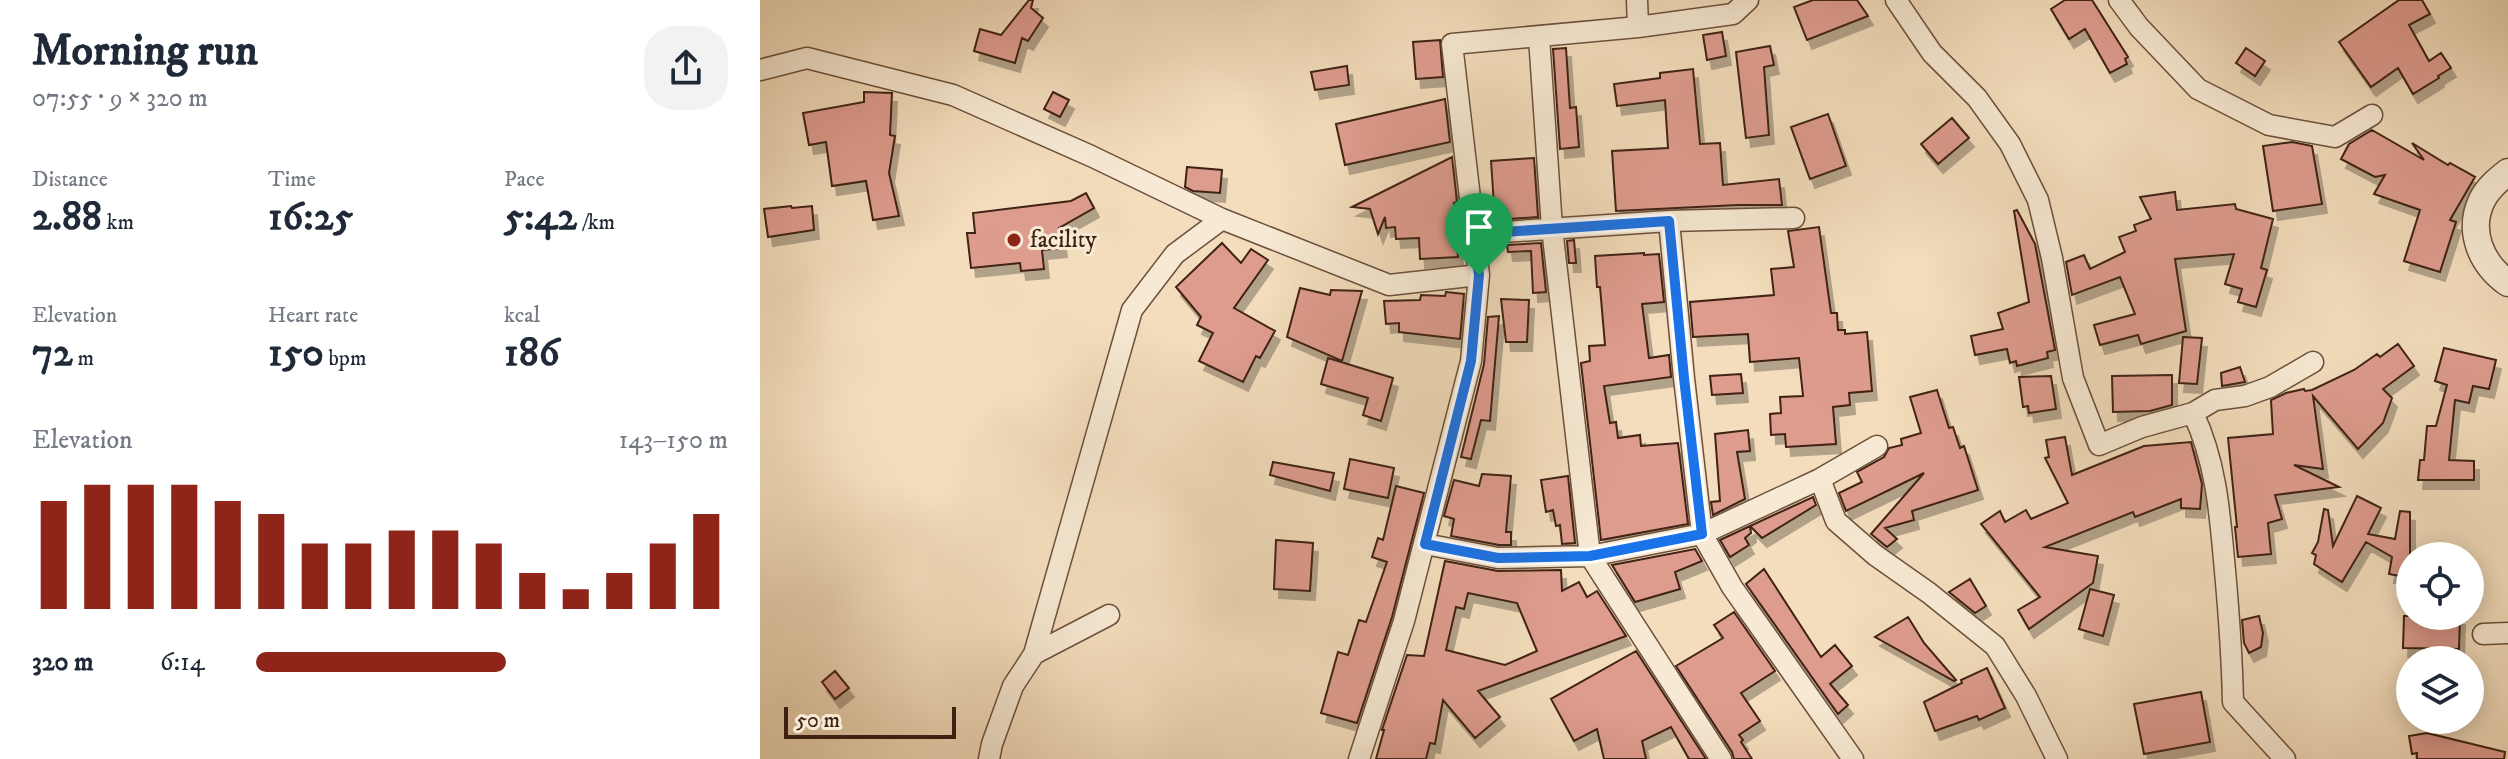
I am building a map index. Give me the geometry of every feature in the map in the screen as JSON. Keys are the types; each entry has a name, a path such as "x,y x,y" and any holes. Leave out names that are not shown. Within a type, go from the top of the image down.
{"street":[{"path":"1637,0 1638,27"},
{"path":"1359,759 1404,621 1471,361 1479,275 1452,44 1638,27 1733,14 1748,0"},
{"path":"1896,0 1932,53 1977,98 2010,144 2038,200 2052,258 2073,378 2099,445 2142,427 2193,413 2215,400 2245,396 2270,387 2313,362"},
{"path":"2119,0 2139,27 2198,89 2269,125 2335,137 2372,115"},
{"path":"1539,37 1552,228 1590,556 1721,759"},
{"path":"760,70 807,58 953,95 1222,219 1389,285 1479,275"},
{"path":"2508,172 2491,186 2482,199 2476,229 2478,246 2484,258 2495,274 2508,283"},
{"path":"1473,234 1669,221 1794,218"},
{"path":"989,759 1013,686 1034,654 1132,310 1175,254 1222,219"},
{"path":"1669,221 1702,534 1732,587 1853,759"},
{"path":"2193,413 2206,441 2217,496 2233,702 2285,759"},
{"path":"1425,544 1498,558 1590,556 1702,534 1820,479 1877,446"},
{"path":"1820,479 1836,521 1875,555 1995,646 2026,696 2057,759"},
{"path":"1034,654 1109,615"},
{"path":"2483,634 2508,633"}],"building":[{"path":"1029,0 1033,0 1031,8 1043,18 1028,41 1022,38 1015,63 974,51 980,29 1001,35"},
{"path":"1813,0 1857,0 1868,16 1807,40 1794,7"},
{"path":"2065,0 2092,0 2128,57 2125,59 2127,64 2110,73 2085,29 2069,39 2051,9"},
{"path":"2399,0 2422,0 2430,14 2409,25 2429,61 2441,53 2451,68 2413,94 2398,68 2371,87 2339,42"},
{"path":"1722,32 1726,56 1707,60 1703,35"},
{"path":"1440,40 1443,77 1416,79 1413,42"},
{"path":"1770,46 1774,65 1764,67 1769,135 1746,138 1736,52"},
{"path":"1566,48 1570,108 1576,107 1579,147 1560,149 1553,49"},
{"path":"2246,48 2265,61 2255,76 2236,63"},
{"path":"1347,66 1349,85 1315,90 1311,72"},
{"path":"1693,69 1700,144 1720,143 1723,185 1779,179 1782,205 1616,211 1612,151 1668,148 1665,100 1617,106 1614,84 1660,78 1660,73"},
{"path":"864,92 892,93 890,135 895,136 889,173 899,216 873,220 866,181 832,186 826,142 809,145 803,113 864,102"},
{"path":"1053,92 1069,100 1060,117 1044,109"},
{"path":"1445,99 1450,142 1345,165 1336,124"},
{"path":"1828,114 1846,166 1810,179 1791,127"},
{"path":"1952,118 1969,138 1938,164 1921,144"},
{"path":"2372,130 2424,160 2412,143 2475,177 2450,220 2456,222 2440,272 2404,261 2420,210 2374,194 2385,175 2375,177 2341,159 2349,144"},
{"path":"2292,142 2312,146 2322,204 2273,211 2263,146"},
{"path":"1452,157 1458,257 1420,259 1419,238 1396,239 1395,227 1386,228 1385,217 1378,234 1370,209 1352,207"},
{"path":"1534,158 1538,217 1495,220 1491,161"},
{"path":"1187,167 1222,170 1220,193 1193,191 1185,187"},
{"path":"2175,192 2177,210 2235,204 2236,209 2273,219 2261,268 2267,270 2256,307 2238,302 2242,289 2225,284 2234,254 2175,259 2186,331 2141,344 2138,335 2100,345 2094,325 2135,314 2120,277 2072,295 2066,262 2084,255 2090,269 2125,252 2119,237 2136,231 2134,225 2151,219 2140,197"},
{"name":"facility","path":"1086,193 1094,208 1059,228 1062,248 1042,250 1044,269 1021,271 1020,263 971,268 967,233 975,233 973,213 1071,201"},
{"path":"812,206 814,230 768,237 764,209"},
{"path":"2017,210 2035,244 2055,350 2047,352 2048,358 2017,366 2016,361 2010,363 2007,349 1975,355 1971,336 2003,329 1998,313 2029,302 2014,211"},
{"path":"1819,227 1831,313 1837,313 1838,330 1845,330 1845,334 1867,332 1872,391 1849,393 1850,405 1833,407 1836,444 1786,447 1785,434 1771,435 1770,414 1781,413 1780,397 1803,396 1799,358 1750,362 1748,334 1693,337 1690,302 1774,295 1771,269 1794,267 1788,231"},
{"path":"1574,240 1576,263 1569,263 1567,241"},
{"path":"1222,243 1241,263 1251,249 1268,260 1234,308 1275,331 1260,358 1256,356 1243,382 1199,361 1213,333 1197,325 1201,317 1176,287"},
{"path":"1541,243 1546,292 1533,293 1531,251 1508,252 1507,245"},
{"path":"1659,254 1664,302 1642,304 1649,358 1669,355 1671,377 1604,386 1610,423 1616,422 1618,438 1640,435 1641,446 1678,443 1688,524 1601,540 1581,363 1590,361 1589,346 1605,345 1595,256"},
{"path":"1300,288 1330,295 1331,290 1362,291 1342,361 1287,337"},
{"path":"1446,292 1464,294 1460,339 1399,332 1399,323 1386,324 1384,301 1420,300 1421,295 1445,296"},
{"path":"1501,299 1529,300 1527,342 1506,342"},
{"path":"1499,316 1490,421 1481,420 1471,459 1461,457 1484,364 1488,317"},
{"path":"2183,337 2202,338 2197,384 2179,383"},
{"path":"2398,344 2414,366 2383,389 2392,398 2383,423 2358,449 2313,396 2323,469 2294,465 2339,487 2275,495 2282,519 2268,523 2271,554 2238,557 2228,438 2273,434 2271,400 2286,393 2312,390 2354,370 2377,354 2380,357"},
{"path":"2444,348 2496,360 2489,389 2473,386 2469,403 2455,400 2449,460 2474,461 2474,480 2418,480 2420,460 2424,460 2427,426 2436,426 2447,385 2435,381"},
{"path":"1328,358 1393,378 1381,421 1363,415 1368,398 1321,384"},
{"path":"2240,367 2245,382 2222,386 2221,373"},
{"path":"1741,374 1743,393 1712,395 1710,376"},
{"path":"2172,375 2172,405 2150,411 2113,412 2112,376"},
{"path":"2051,376 2056,409 2029,413 2028,406 2023,407 2019,377"},
{"path":"1937,390 1949,428 1953,427 1960,448 1964,446 1978,490 1912,511 1914,520 1885,528 1897,539 1887,547 1871,534 1924,473 1846,511 1839,493 1862,482 1857,472 1884,457 1889,448 1902,445 1901,439 1921,433 1910,397"},
{"path":"1748,430 1750,451 1737,452 1745,499 1713,515 1711,502 1720,501 1715,434"},
{"path":"2065,437 2072,475 2144,446 2191,442 2202,484 2200,509 2181,508 2181,499 2135,517 2133,512 2045,547 2098,556 2093,583 2029,629 2018,610 2040,597 1981,524 2000,511 2005,522 2026,510 2031,519 2068,503 2045,458 2049,457 2046,440"},
{"path":"1350,459 1394,468 1388,498 1344,489"},
{"path":"1273,462 1334,473 1330,491 1270,475"},
{"path":"1482,474 1511,476 1506,532 1511,532 1511,545 1451,536 1454,519 1444,516 1454,480 1479,486"},
{"path":"1568,476 1575,543 1562,544 1560,525 1556,526 1553,510 1546,512 1541,480"},
{"path":"1396,486 1424,493 1392,617 1357,723 1321,713 1338,652 1348,655 1359,620 1366,622 1387,562 1372,557 1378,538 1383,540"},
{"path":"2357,496 2381,508 2368,534 2395,539 2400,511 2410,512 2410,542 2396,542 2396,575 2389,574 2392,557 2366,542 2342,582 2314,564 2316,555 2312,553 2318,542 2324,509 2328,510 2333,546"},
{"path":"1813,497 1816,505 1762,538 1750,526"},
{"path":"1750,526 1751,533 1745,538 1749,545 1730,557 1720,540"},
{"path":"1276,540 1313,543 1310,591 1274,589"},
{"path":"1695,549 1702,561 1675,572 1680,589 1635,602 1612,565"},
{"path":"1445,561 1498,571 1561,570 1562,591 1579,582 1587,597 1597,591 1626,636 1478,691 1500,717 1475,738 1443,700 1435,744 1430,743 1426,759 1376,759 1382,730 1407,655 1424,656","holes":["1468,593 1517,603 1537,651 1505,665 1446,650 1456,607 1464,609"]},
{"path":"1764,569 1821,657 1835,645 1852,666 1830,684 1848,705 1838,714 1746,584"},
{"path":"1970,579 1986,606 1975,613 1949,592"},
{"path":"2090,589 2114,595 2103,636 2079,629"},
{"path":"1734,612 1775,671 1741,693 1760,721 1739,735 1752,759 1734,759 1676,666 1723,638 1714,625"},
{"path":"2259,616 2263,633 2261,647 2249,653 2244,643 2242,620"},
{"path":"1908,617 1924,643 1956,680 1875,637"},
{"path":"2404,630 2460,630 2459,646 2403,646"},
{"path":"1636,651 1706,759 1689,759 1671,727 1642,741 1646,759 1604,759 1597,729 1574,741 1551,699"},
{"path":"1987,668 2005,708 1979,720 1977,716 1935,731 1924,702"},
{"path":"835,671 849,688 835,699 822,682"},
{"path":"2201,692 2210,742 2144,754 2134,704"},
{"path":"2431,734 2505,752 2504,759 2417,759 2417,753 2412,754 2409,736"}],"place":[{"name":"facility","path":"1014,240"}],"route":[{"path":"1669,221 1702,534 1590,556 1498,558 1425,544 1471,361 1479,275 1473,234 1669,221"}]}
